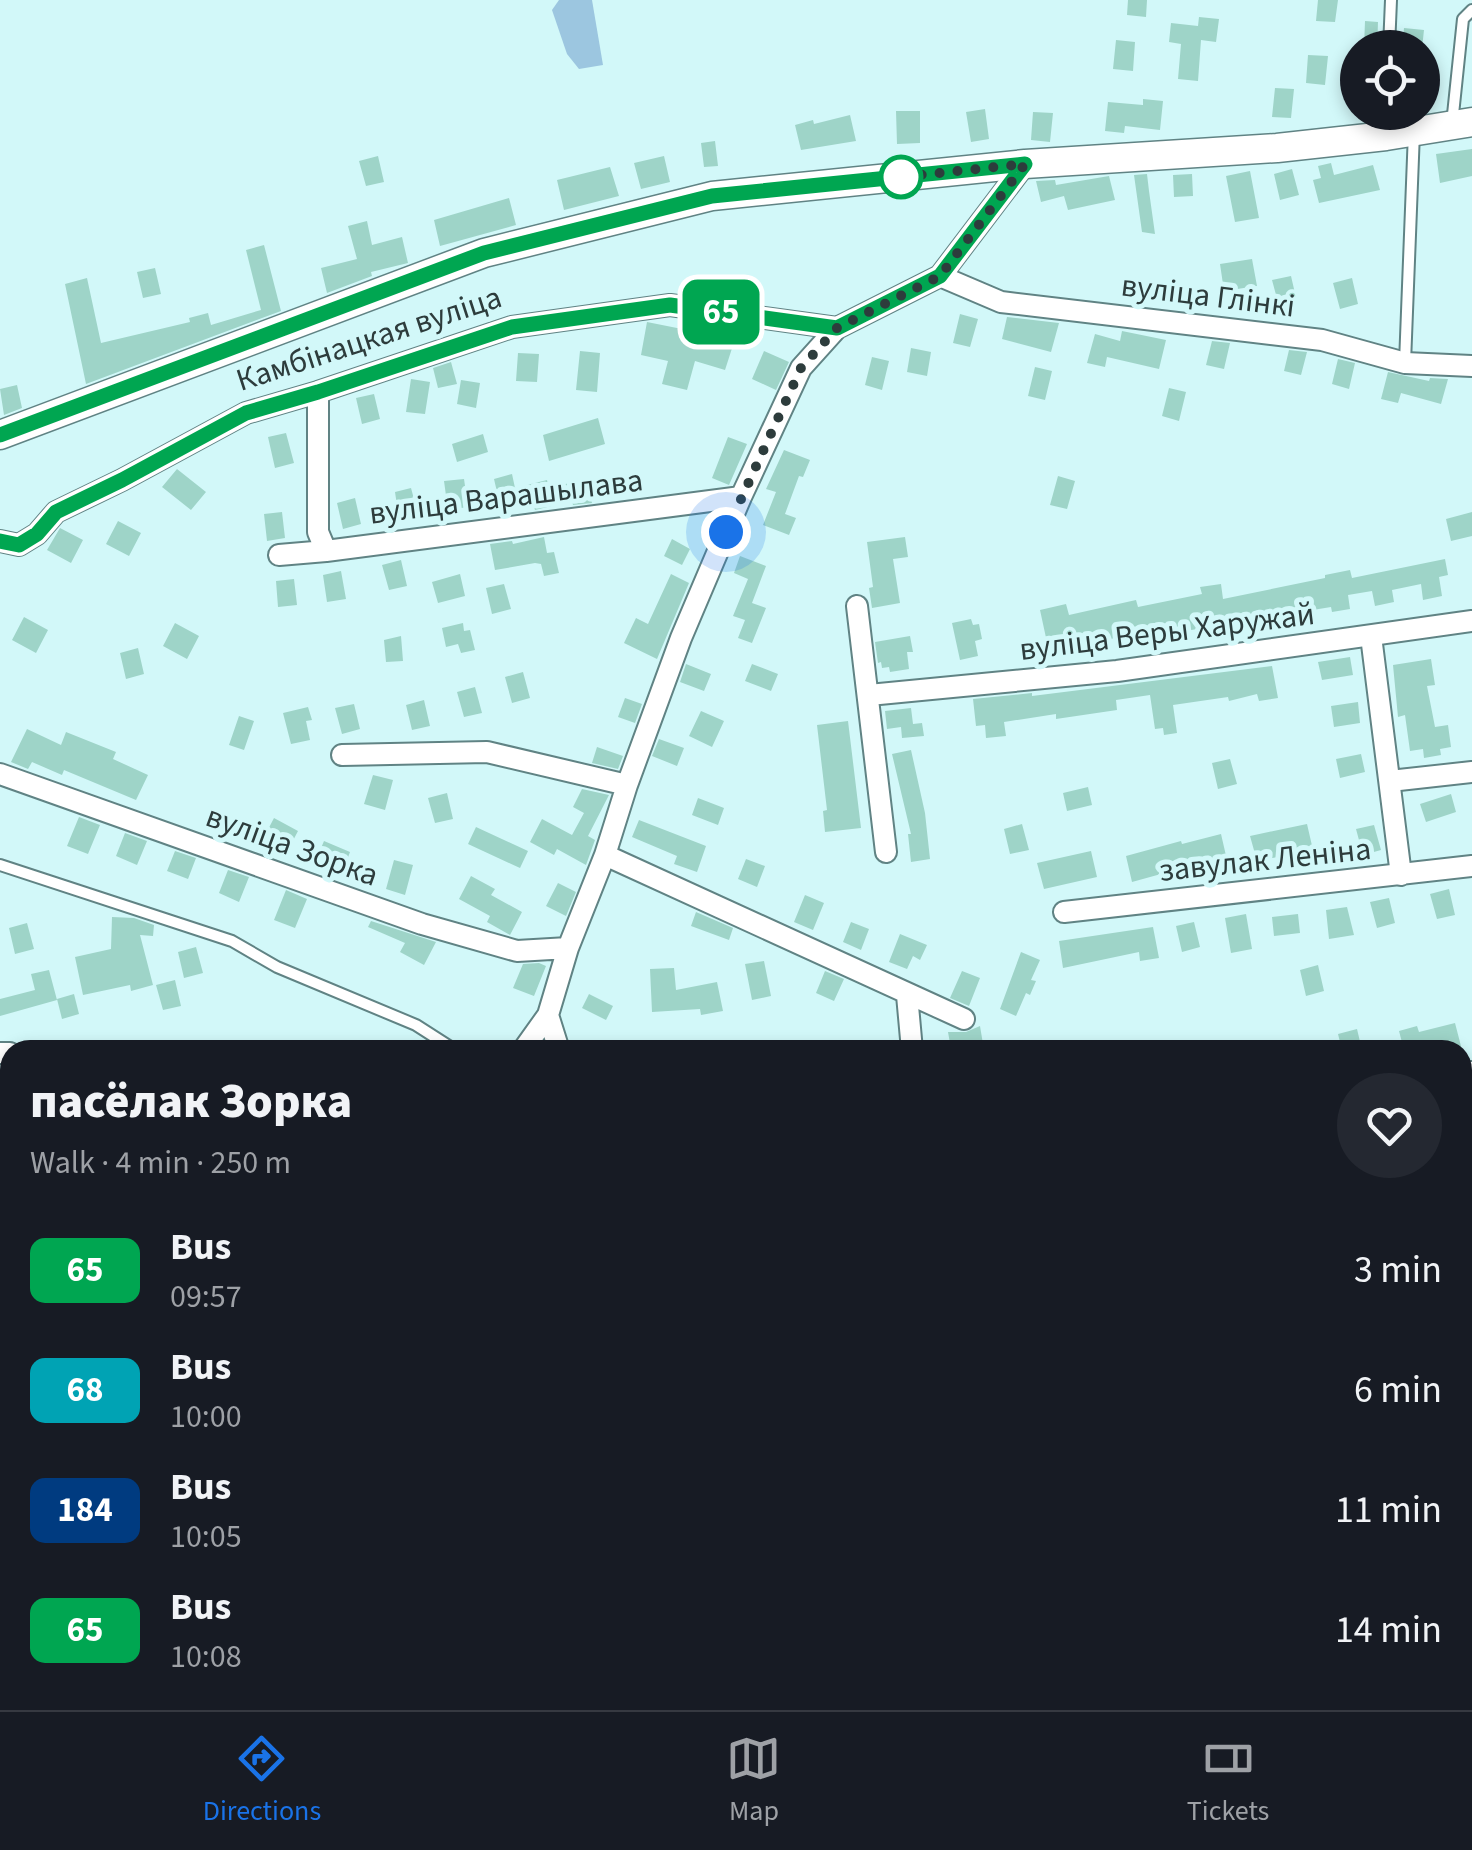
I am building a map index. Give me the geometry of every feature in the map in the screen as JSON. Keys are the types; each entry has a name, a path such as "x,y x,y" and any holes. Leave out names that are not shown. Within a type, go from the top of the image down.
{"street":[{"name":"Камбінацкая вуліца","path":"1410,130 1462,124"},
{"name":"Камбінацкая вуліца","path":"0,435 484,253 712,196 1025,164 1277,148 1359,130"},
{"path":"530,1040 548,1015 568,948 606,855 681,638 801,368 837,328 940,276 1025,164"},
{"name":"вуліца Глінкі","path":"940,276 1002,302 1322,340 1405,363 1472,366"},
{"name":"Камбінацкая вуліца","path":"0,541 19,545 37,534 56,512 246,413 512,327 670,305 837,328"},
{"path":"318,392 318,532 326,552"},
{"name":"вуліца Варашылава","path":"279,554 326,552 741,497"},
{"path":"858,606 886,852"},
{"name":"вуліца Веры Харужай","path":"869,695 1117,671 1472,622"},
{"path":"1371,636 1402,874"},
{"path":"342,755 487,752 627,786"},
{"path":"1390,781 1472,772"},
{"name":"вуліца Зорка","path":"0,774 422,924 517,950 568,948"},
{"path":"606,855 906,996 964,1019"},
{"name":"завулак Леніна","path":"1064,912 1472,866"},
{"path":"906,996 911,1040"},
{"path":"548,1015 556,1040"}],"lane":[{"path":"1390,30 1391,0"},
{"path":"1462,124 1463,18 1472,10"},
{"path":"1405,363 1414,131"},
{"path":"0,865 232,941 277,967 416,1025 439,1040"}],"water":[{"path":"559,0 592,0 603,65 579,69 567,54 552,10"}],"building":[{"path":"1128,0 1147,0 1146,17 1127,15"},
{"path":"1318,0 1338,0 1335,22 1316,21"},
{"path":"1199,17 1219,19 1216,42 1201,40 1198,81 1178,79 1181,44 1169,42 1171,23 1198,26"},
{"path":"1365,21 1378,22 1378,30 1365,30"},
{"path":"1116,40 1135,42 1133,71 1113,69"},
{"path":"1308,55 1328,56 1325,85 1306,83"},
{"path":"1275,88 1294,89 1291,118 1272,117"},
{"path":"1143,99 1163,101 1160,130 1125,126 1124,133 1105,131 1108,102 1143,105"},
{"path":"985,109 989,139 971,142 966,112"},
{"path":"896,111 920,111 920,143 897,144"},
{"path":"1033,112 1053,113 1050,142 1031,140"},
{"path":"850,115 856,141 801,150 795,125"},
{"path":"715,141 718,166 704,167 701,143"},
{"path":"1472,149 1472,176 1440,183 1436,154"},
{"path":"378,156 384,182 366,186 359,161"},
{"path":"664,156 670,182 641,189 634,163"},
{"path":"1331,163 1334,175 1373,165 1380,190 1319,203 1313,180 1321,178 1318,166"},
{"path":"610,167 619,196 564,210 557,180"},
{"path":"1292,169 1299,195 1280,200 1274,174"},
{"path":"1250,171 1259,218 1235,222 1226,176"},
{"path":"1147,174 1155,234 1142,232 1134,175"},
{"path":"1192,174 1193,196 1174,197 1173,175"},
{"path":"1109,176 1115,200 1068,210 1064,196 1041,202 1036,181 1055,180 1056,185"},
{"path":"509,198 516,225 440,246 434,220"},
{"path":"367,221 372,245 402,237 408,263 371,272 372,276 327,293 321,268 357,259 348,226"},
{"path":"264,245 281,311 86,384 65,284 87,278 101,343 190,322 189,318 208,313 211,325 261,310 246,250"},
{"path":"1252,259 1257,286 1224,291 1220,264"},
{"path":"155,268 161,294 143,298 137,272"},
{"path":"1291,276 1297,302 1279,306 1272,280"},
{"path":"1352,278 1358,304 1340,309 1333,283"},
{"path":"960,314 978,319 970,347 953,343"},
{"path":"1007,317 1059,323 1051,352 1002,339"},
{"path":"647,322 697,332 699,328 735,339 725,370 695,361 687,390 662,384 668,361 641,355"},
{"path":"1122,331 1166,340 1159,369 1107,357 1105,367 1087,363 1095,334 1120,341"},
{"path":"1212,341 1230,343 1224,369 1206,365"},
{"path":"911,348 931,352 927,376 907,372"},
{"path":"1289,350 1307,352 1301,375 1284,371"},
{"path":"580,351 600,353 597,392 576,390"},
{"path":"764,351 789,362 776,390 752,379"},
{"path":"518,353 539,354 537,382 516,381"},
{"path":"872,357 889,361 882,390 865,385"},
{"path":"1338,359 1355,363 1349,389 1332,384"},
{"path":"451,362 457,384 438,388 433,368"},
{"path":"1035,367 1052,371 1045,400 1028,396"},
{"path":"1388,372 1429,381 1448,379 1441,404 1401,393 1398,403 1381,399"},
{"path":"411,379 430,382 425,414 406,412"},
{"path":"461,380 480,383 476,408 457,404"},
{"path":"17,385 22,408 4,415 0,389"},
{"path":"1169,388 1186,392 1179,421 1162,416"},
{"path":"374,394 380,419 362,424 356,398"},
{"path":"598,418 605,444 549,461 543,435"},
{"path":"286,433 294,463 275,468 268,437"},
{"path":"483,434 488,452 457,462 452,444"},
{"path":"728,437 747,444 729,485 712,478"},
{"path":"784,450 810,460 803,477 799,476 785,514 796,518 789,535 763,525 776,492 766,489"},
{"path":"177,469 206,492 191,510 162,487"},
{"path":"512,474 515,488 547,480 549,488 586,479 592,503 573,505 572,501 535,510 531,497 500,505 494,479"},
{"path":"1058,476 1075,481 1067,509 1050,505"},
{"path":"464,479 468,507 448,510 444,481"},
{"path":"411,488 418,514 399,519 395,492"},
{"path":"355,498 361,524 343,529 337,503"},
{"path":"282,512 285,538 267,541 264,514"},
{"path":"1472,512 1472,536 1451,541 1446,519"},
{"path":"118,521 141,533 129,556 106,544"},
{"path":"60,528 83,540 71,563 47,550"},
{"path":"544,537 547,553 554,552 559,573 544,576 541,564 535,563 495,570 490,544"},
{"path":"905,537 908,557 893,559 900,603 872,608 867,542"},
{"path":"672,539 690,549 682,565 664,556"},
{"path":"740,556 766,566 752,603 766,608 752,643 738,638 745,620 733,616 748,579 734,573"},
{"path":"1445,559 1448,575 1439,577 1442,596 1423,600 1421,584 1392,590 1394,602 1375,606 1372,591 1348,595 1350,609 1332,612 1331,607 1167,634 1166,629 1048,647 1040,610 1066,604 1069,615 1136,600 1138,607 1202,594 1200,587 1221,584 1223,599 1350,570 1352,578"},
{"path":"401,560 407,586 389,590 382,565"},
{"path":"341,571 346,599 327,602 323,575"},
{"path":"460,574 465,596 438,603 432,582"},
{"path":"671,574 689,583 657,659 624,643 636,618 648,624"},
{"path":"294,579 297,605 278,607 276,581"},
{"path":"504,584 511,609 492,614 486,588"},
{"path":"24,617 48,630 36,653 12,640"},
{"path":"971,619 973,625 979,624 982,639 975,641 978,656 960,660 952,623"},
{"path":"175,623 199,636 187,659 163,646"},
{"path":"463,623 464,631 470,630 475,650 461,653 458,644 446,647 442,628"},
{"path":"401,636 403,661 386,662 384,640"},
{"path":"910,636 913,652 907,652 909,669 890,672 889,667 882,668 875,642"},
{"path":"138,648 144,674 126,679 120,653"},
{"path":"1350,657 1353,675 1322,680 1318,662"},
{"path":"1431,659 1435,685 1427,686 1435,727 1448,725 1451,747 1440,749 1441,755 1424,758 1423,749 1410,751 1405,715 1398,717 1393,665"},
{"path":"686,664 711,674 704,691 680,682"},
{"path":"752,664 778,674 771,691 745,681"},
{"path":"1272,666 1278,698 1259,701 1257,694 1229,701 1228,697 1173,705 1177,733 1164,735 1163,728 1155,729 1150,695 1116,700 1117,710 1004,722 1006,736 986,738 985,725 976,726 973,699 1032,696"},
{"path":"523,672 530,698 512,703 505,677"},
{"path":"475,687 482,713 464,717 457,692"},
{"path":"625,698 642,704 635,723 618,717"},
{"path":"424,700 430,726 412,730 406,705"},
{"path":"1358,702 1360,723 1334,727 1331,706"},
{"path":"354,704 360,729 342,734 335,708"},
{"path":"308,707 312,720 306,721 310,740 291,744 283,713"},
{"path":"911,708 913,724 922,723 924,736 902,738 901,727 887,729 885,711"},
{"path":"701,711 724,721 712,747 689,736"},
{"path":"239,716 254,721 244,750 229,745"},
{"path":"848,721 861,828 825,832 823,811 827,810 817,725"},
{"path":"27,729 61,745 66,732 116,752 113,759 148,775 136,800 64,770 62,775 32,762 28,769 11,762"},
{"path":"659,739 684,748 677,766 652,756"},
{"path":"597,747 623,756 618,769 592,763"},
{"path":"911,750 930,859 911,862 911,834 892,754"},
{"path":"1361,754 1365,772 1340,778 1336,759"},
{"path":"1230,759 1237,784 1218,789 1212,763"},
{"path":"373,775 393,780 385,810 364,804"},
{"path":"1088,787 1092,805 1067,811 1063,793"},
{"path":"582,789 609,795 588,836 595,840 586,865 557,849 554,855 530,842 542,819 572,835 584,813 573,807"},
{"path":"447,793 453,819 435,823 428,798"},
{"path":"1451,794 1456,812 1426,822 1420,804"},
{"path":"698,798 724,808 718,825 692,815"},
{"path":"79,817 100,825 88,854 67,846"},
{"path":"274,818 298,831 286,854 262,841"},
{"path":"639,820 706,846 697,872 674,864 677,856 632,837"},
{"path":"1022,824 1029,850 1010,854 1004,829"},
{"path":"1307,824 1313,850 1257,861 1250,836"},
{"path":"1374,825 1381,850 1363,855 1356,829"},
{"path":"476,827 528,851 520,868 468,844"},
{"path":"125,833 147,841 137,865 116,856"},
{"path":"1221,834 1227,860 1209,864 1208,861 1132,882 1126,856"},
{"path":"324,841 350,852 343,871 316,860"},
{"path":"175,851 196,858 188,879 167,871"},
{"path":"1091,851 1097,877 1044,889 1037,863"},
{"path":"746,859 765,866 757,887 738,879"},
{"path":"394,860 413,865 405,895 386,889"},
{"path":"228,870 249,877 239,902 219,893"},
{"path":"471,876 495,889 491,895 522,912 510,935 487,922 490,916 459,899"},
{"path":"558,883 576,892 566,916 546,906"},
{"path":"1449,889 1455,915 1437,919 1430,894"},
{"path":"286,890 307,899 295,928 274,920"},
{"path":"805,895 824,903 813,930 794,922"},
{"path":"1389,898 1395,923 1377,928 1370,902"},
{"path":"1347,907 1354,935 1329,939 1326,910"},
{"path":"696,912 733,928 729,940 691,926"},
{"path":"1246,914 1252,949 1231,953 1225,918"},
{"path":"1298,914 1300,933 1274,936 1272,917"},
{"path":"112,917 134,918 154,925 153,936 140,935 153,985 131,991 130,985 83,995 75,957 111,949"},
{"path":"371,921 436,942 424,965 400,952 405,943 368,927"},
{"path":"851,922 869,929 861,950 843,942"},
{"path":"1194,922 1200,947 1182,952 1176,926"},
{"path":"27,923 34,949 15,954 9,928"},
{"path":"1153,927 1159,958 1140,961 1139,952 1063,968 1059,941"},
{"path":"900,934 927,945 920,960 913,956 907,969 889,962"},
{"path":"196,947 203,973 184,978 178,952"},
{"path":"1021,952 1040,960 1031,980 1036,981 1030,995 1026,993 1016,1016 1000,1009"},
{"path":"764,961 771,996 752,1000 745,964"},
{"path":"523,964 546,966 534,996 513,988"},
{"path":"1318,965 1324,991 1306,996 1300,970"},
{"path":"674,968 676,990 717,982 723,1011 701,1015 700,1009 652,1012 650,969"},
{"path":"49,970 57,1000 0,1016 0,999 35,990 31,974"},
{"path":"825,971 844,979 834,1001 816,993"},
{"path":"962,971 980,978 969,1006 950,998"},
{"path":"175,980 181,1006 163,1010 156,985"},
{"path":"74,994 79,1014 62,1019 57,999"},
{"path":"589,994 613,1006 606,1020 582,1008"},
{"path":"1455,1023 1459,1040 1401,1040 1399,1031 1417,1026 1419,1032"},
{"path":"980,1026 982,1040 949,1040 948,1032 966,1032"},
{"path":"1357,1029 1360,1040 1340,1040 1338,1034"}],"bus line":[{"name":"65","path":"0,435 484,253 712,196 1025,164 940,276 837,328 670,305 512,327 246,413 56,512 37,534 19,545 0,541"}],"route":[{"path":"726,532 801,368 837,328 940,276 1025,164 901,177"}]}
